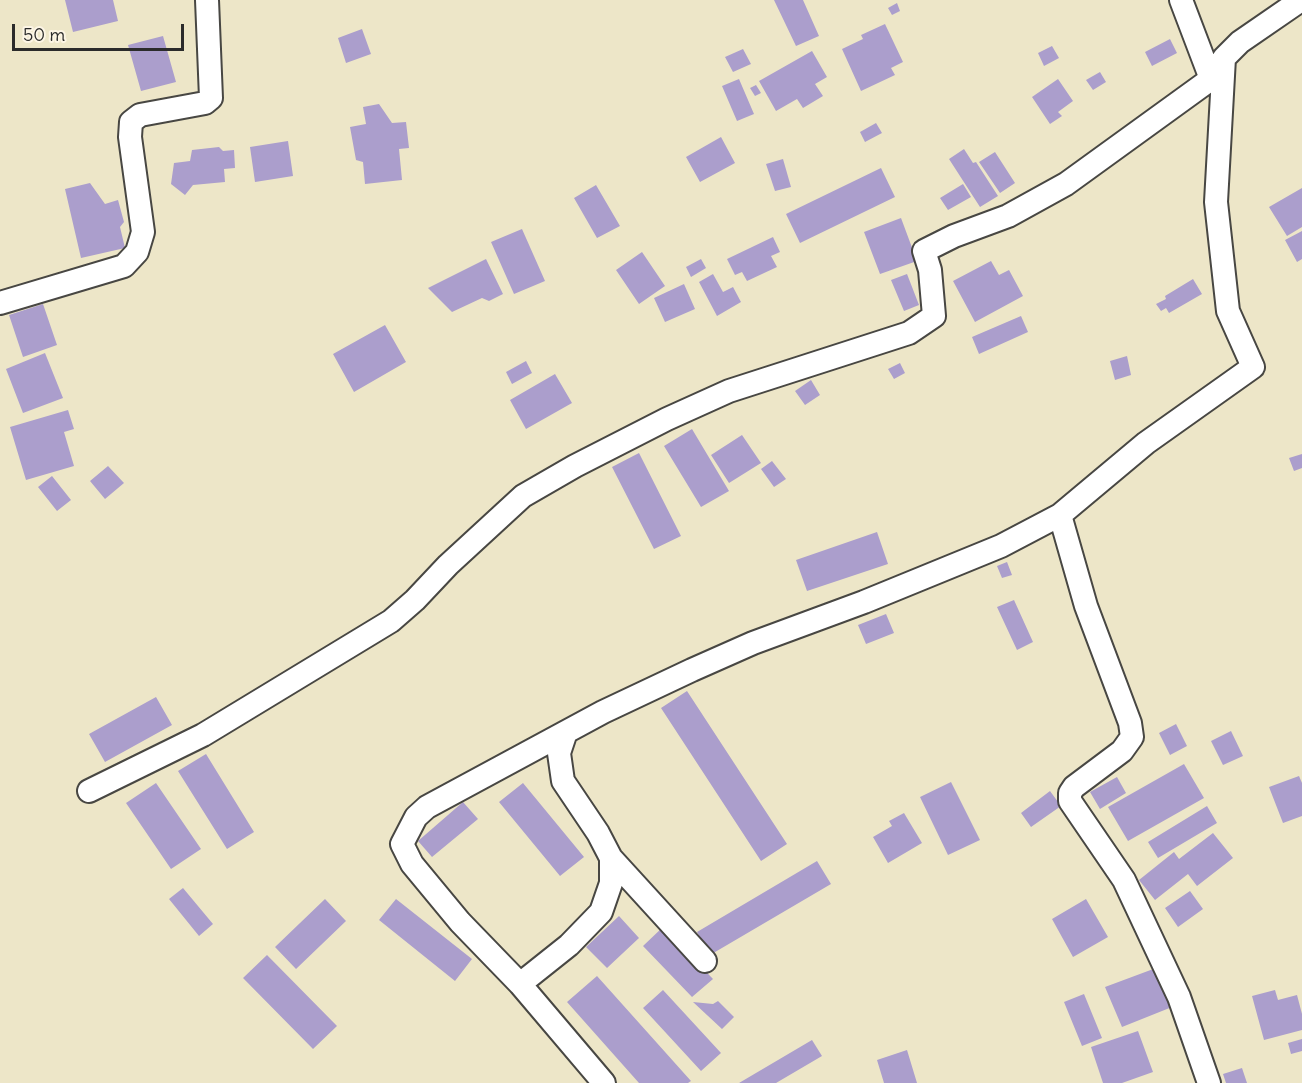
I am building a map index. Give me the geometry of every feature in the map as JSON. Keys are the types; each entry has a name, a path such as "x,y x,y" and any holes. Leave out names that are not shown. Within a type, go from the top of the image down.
{"street":[{"path":"0,303 124,266 137,252 143,232 130,137 131,122 140,116 205,103 211,98 207,0"},
{"path":"1181,0 1211,79"},
{"path":"89,791 203,735 391,621 523,496 575,466 667,419 729,392 909,333 934,316 930,270 924,251 954,236 1008,216 1066,184 1211,79 1224,58 1240,42 1301,0"},
{"path":"604,1083 520,984 460,922 412,864 402,844 416,817 427,807 603,712 743,648 1001,546 1060,515 1146,443 1253,367 1228,311 1216,202 1224,58"},
{"path":"1060,515 1086,606 1131,723 1132,737 1122,751 1074,787 1070,794 1070,801 1124,880 1179,997 1209,1083"},
{"path":"566,732 560,753 563,781 598,833 611,858 705,961"},
{"path":"520,984 570,945 601,912 611,883 611,858"}],"building":[{"path":"65,0 113,0 118,21 73,32"},
{"path":"774,0 803,0 819,36 796,46"},
{"path":"897,3 900,11 892,15 888,8"},
{"path":"885,24 903,62 891,68 895,75 861,91 842,49 863,39 861,35"},
{"path":"362,29 371,54 346,63 338,38"},
{"path":"163,36 176,82 141,91 128,45"},
{"path":"1170,39 1177,53 1152,66 1145,52"},
{"path":"1052,46 1059,58 1044,66 1038,53"},
{"path":"743,49 751,64 733,72 725,57"},
{"path":"812,51 827,77 815,84 823,96 803,108 797,99 776,111 759,81"},
{"path":"1100,72 1106,82 1093,90 1086,80"},
{"path":"739,79 754,114 737,121 722,86"},
{"path":"1058,79 1073,101 1058,112 1062,116 1050,124 1032,97"},
{"path":"756,85 761,93 755,96 750,88"},
{"path":"379,104 392,123 406,122 409,148 399,149 402,180 365,184 363,162 356,160 350,127 366,124 363,107"},
{"path":"876,123 882,133 865,142 860,132"},
{"path":"721,137 735,163 700,182 686,157"},
{"path":"288,141 293,176 255,182 250,147"},
{"path":"219,147 223,151 234,150 235,168 224,169 225,182 193,185 185,195 171,184 174,163 190,161 192,150"},
{"path":"964,149 973,163 976,162 998,196 980,207 949,159"},
{"path":"995,152 1015,183 1000,193 979,162"},
{"path":"783,159 791,187 775,191 766,164"},
{"path":"881,168 895,197 800,243 786,214"},
{"path":"90,183 105,204 118,200 124,222 120,227 125,248 81,258 65,189"},
{"path":"963,184 971,197 948,210 940,198"},
{"path":"596,185 620,226 597,238 574,198"},
{"path":"1302,188 1302,227 1287,236 1269,207"},
{"path":"901,218 917,261 880,274 864,232"},
{"path":"522,229 545,281 514,294 491,242"},
{"path":"1302,231 1302,259 1297,262 1285,240"},
{"path":"773,237 780,252 771,256 777,267 747,281 742,272 735,275 727,259"},
{"path":"642,252 665,286 639,304 616,270"},
{"path":"486,259 503,294 489,301 482,298 452,312 428,288"},
{"path":"701,259 706,268 691,277 686,267"},
{"path":"991,261 999,275 1009,270 1023,296 975,322 953,281"},
{"path":"713,274 723,292 733,287 741,302 717,316 699,282"},
{"path":"907,274 919,305 904,311 891,280"},
{"path":"1193,279 1202,294 1169,313 1166,308 1161,311 1156,304"},
{"path":"684,284 695,309 665,322 654,298"},
{"path":"43,304 57,345 23,357 9,315"},
{"path":"1021,316 1028,332 979,354 972,337"},
{"path":"385,325 406,362 354,392 333,354"},
{"path":"45,353 63,398 23,413 6,369"},
{"path":"1127,356 1131,375 1115,380 1110,361"},
{"path":"526,361 532,373 512,384 506,372"},
{"path":"900,363 905,373 894,379 888,369"},
{"path":"555,374 572,403 526,429 510,400"},
{"path":"811,380 820,395 805,405 795,391"},
{"path":"68,410 74,429 64,432 74,466 26,480 10,427"},
{"path":"692,429 729,491 701,507 664,446"},
{"path":"742,435 761,463 729,483 711,455"},
{"path":"639,453 681,536 654,549 612,467"},
{"path":"1302,454 1302,468 1294,471 1289,458"},
{"path":"772,461 786,479 774,487 761,469"},
{"path":"108,466 124,483 105,499 90,481"},
{"path":"52,476 71,500 57,511 38,487"},
{"path":"877,532 888,564 807,591 796,560"},
{"path":"1007,562 1012,575 1002,578 997,566"},
{"path":"1014,600 1033,642 1017,650 997,607"},
{"path":"886,614 894,633 866,644 858,625"},
{"path":"687,691 787,844 761,861 661,708"},
{"path":"156,697 172,725 105,762 89,734"},
{"path":"1176,724 1187,746 1170,755 1159,733"},
{"path":"1231,731 1243,756 1223,765 1211,741"},
{"path":"206,754 254,832 227,849 178,771"},
{"path":"1184,764 1204,798 1128,841 1108,807"},
{"path":"1299,776 1302,783 1302,816 1283,823 1269,787"},
{"path":"1117,777 1126,793 1100,809 1090,792"},
{"path":"951,782 980,840 948,855 920,797"},
{"path":"156,783 201,849 171,869 126,803"},
{"path":"523,783 584,857 560,876 499,802"},
{"path":"1050,791 1061,806 1031,827 1021,813"},
{"path":"463,802 478,819 432,857 418,841"},
{"path":"1207,806 1217,823 1158,858 1148,842"},
{"path":"904,813 922,843 888,863 873,837 892,826 889,821"},
{"path":"1213,833 1233,858 1197,886 1188,874 1155,900 1139,880 1174,852 1179,859"},
{"path":"817,861 831,884 710,955 697,932"},
{"path":"183,888 213,924 199,936 169,899"},
{"path":"1190,891 1203,909 1178,927 1165,908"},
{"path":"325,899 346,921 296,969 275,947"},
{"path":"396,899 472,959 455,981 379,920"},
{"path":"1086,899 1108,937 1073,957 1052,919"},
{"path":"619,916 639,938 607,968 586,947"},
{"path":"663,927 713,979 692,997 643,946"},
{"path":"267,955 337,1026 313,1049 243,978"},
{"path":"1156,968 1172,1007 1122,1027 1105,987"},
{"path":"597,976 691,1081 688,1083 639,1083 567,1002"},
{"path":"663,990 721,1053 701,1071 643,1008"},
{"path":"1275,990 1278,1000 1297,995 1302,1014 1302,1030 1264,1040 1252,996"},
{"path":"1084,994 1102,1038 1082,1046 1064,1002"},
{"path":"718,1001 734,1017 722,1029 693,1002 713,1004"},
{"path":"1138,1031 1153,1072 1122,1083 1103,1083 1091,1047"},
{"path":"1302,1039 1302,1051 1291,1054 1288,1043"},
{"path":"812,1040 822,1056 776,1083 739,1083"},
{"path":"907,1050 917,1083 884,1083 877,1060"},
{"path":"1242,1068 1247,1083 1226,1083 1223,1074"}]}
